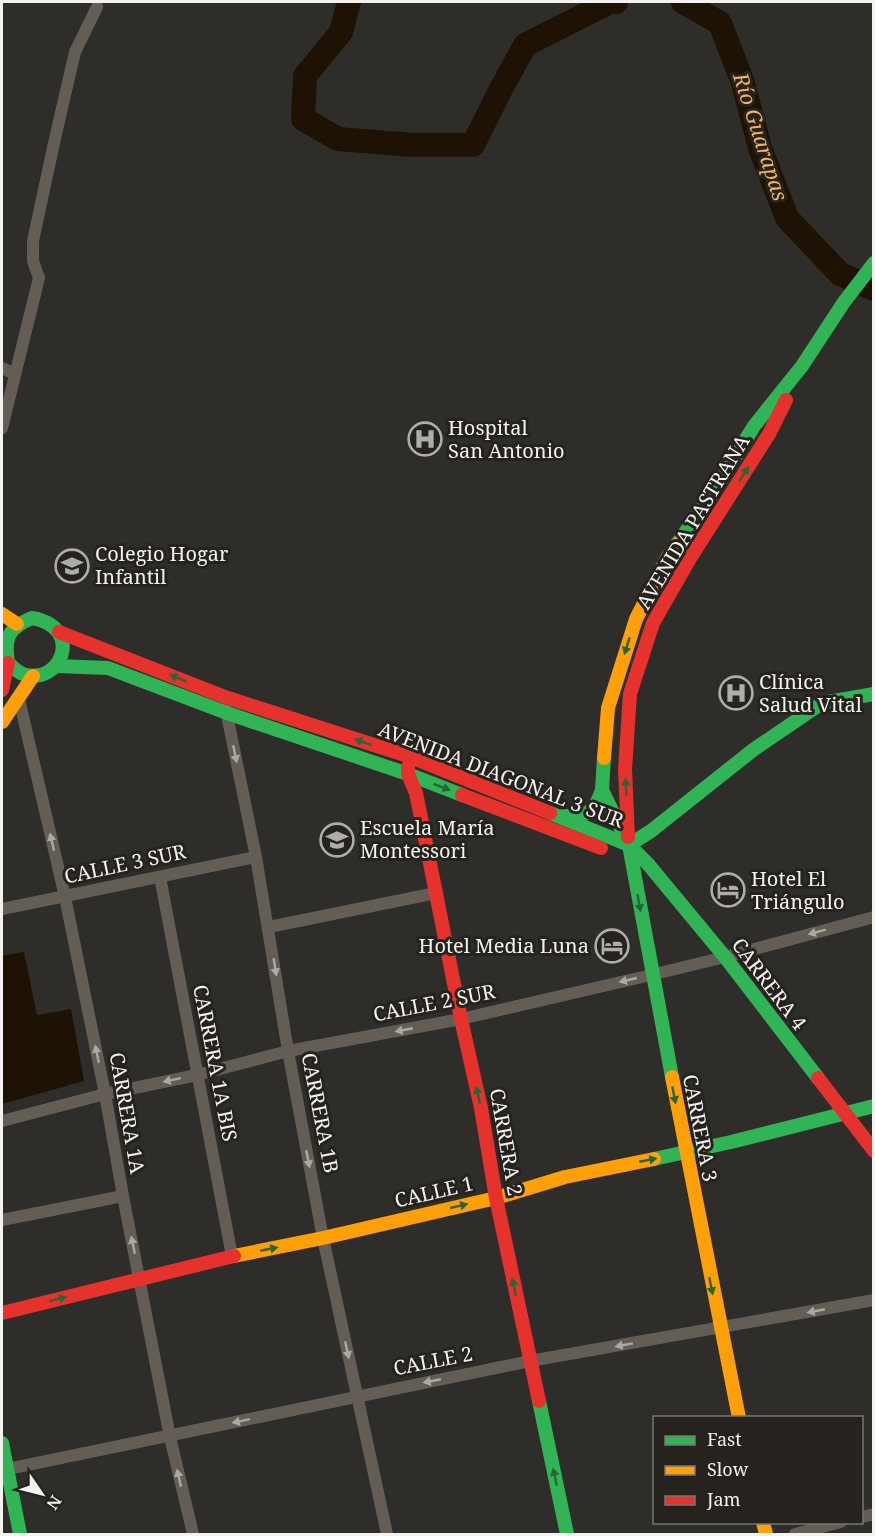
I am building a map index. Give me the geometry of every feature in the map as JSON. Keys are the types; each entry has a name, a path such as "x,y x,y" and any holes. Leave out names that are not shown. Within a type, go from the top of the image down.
{"main road":[{"name":"AVENIDA PASTRANA","path":"602,790 608,708 636,619 667,558 713,493 754,426 802,366 873,263"},
{"name":"AVENIDA PASTRANA","path":"629,845 625,769 630,694 653,623 688,560 769,434 802,366"},
{"path":"2,614 17,624"},
{"path":"2,690 8,663 3,640 17,624 32,618 48,621 59,632 63,644 62,656 47,674 33,676 23,674 8,663"},
{"name":"AVENIDA DIAGONAL 3 SUR","path":"59,632 225,697 408,756 629,845"},
{"name":"AVENIDA DIAGONAL 3 SUR","path":"56,666 108,668 227,713 408,774 609,850 618,851 629,845"},
{"path":"2,722 33,676"},
{"path":"602,790 629,845 651,831 753,750 822,703 873,694"},
{"name":"CARRERA 2","path":"408,756 408,774 416,793 481,1108 496,1198 567,1534"},
{"path":"554,816 581,817 590,813 599,800 602,790"},
{"name":"CARRERA 4","path":"629,845 648,864 725,957 873,1151"},
{"name":"CARRERA 3","path":"629,845 685,1153 739,1416"},
{"name":"CALLE 1","path":"2,1313 232,1256 323,1238 496,1198 519,1188 685,1153 873,1106"},
{"path":"2,1443 4,1470 20,1534"}],"street":[{"path":"2,428 39,278 33,261 33,241 54,143 75,52 97,7"},
{"path":"2,368 15,374"},
{"name":"CARRERA 1B","path":"225,697 269,927 288,1051 323,1238 387,1534"},
{"name":"CARRERA 1A","path":"19,699 65,897 170,1437 193,1534"},
{"name":"CALLE 3 SUR","path":"2,909 256,857"},
{"name":"CARRERA 1A BIS","path":"160,877 232,1256"},
{"path":"269,927 436,893"},
{"name":"CALLE 2 SUR","path":"2,1121 288,1051 461,1019 651,975 873,917"},
{"path":"2,1220 123,1196"},
{"name":"CALLE 2","path":"4,1470 530,1361 873,1300"},
{"path":"795,1534 813,1532 835,1524"}],"shaded area":[{"path":"24,952 37,1015 71,1009 84,1081 2,1104 2,956"}],"waterway":[{"name":"Río Guarapas","path":"349,2 341,32 305,76 303,119 338,139 413,145 473,145 525,45 610,2 616,2"},
{"name":"Río Guarapas","path":"683,2 720,23 743,83 760,148 787,218 840,274 874,289"}],"traffic: fast":[{"path":"677,544 713,493 754,426 802,366 844,302 874,263"},
{"path":"32,618 48,624 58,632 62,643 62,654 57,664 48,672 36,676 17,671 8,663 7,654 8,640 13,630 32,618"},
{"path":"56,666 108,668 227,713 408,774 462,795"},
{"path":"672,1077 629,845 651,831 753,750 822,703 874,694"},
{"path":"604,758 602,790 629,845 648,864 725,957 818,1078"},
{"path":"563,816 578,816 588,812 596,804 602,790"},
{"path":"550,813 629,845"},
{"path":"654,1159 874,1106"},
{"path":"539,1401 567,1534"},
{"path":"2,1443 20,1534"}],"traffic: slow":[{"path":"604,758 608,708 636,619 667,558 677,544"},
{"path":"2,614 17,624"},
{"path":"2,722 33,676"},
{"path":"672,1077 739,1416"},
{"path":"234,1256 323,1238 496,1198 565,1177 654,1159"},
{"path":"764,1524 766,1534"}],"traffic: jam":[{"path":"628,837 625,769 630,694 653,623 689,560 769,434 786,400"},
{"path":"59,632 225,697 408,756 550,813"},
{"path":"2,690 8,663"},
{"path":"408,767 408,774 416,793 461,1019"},
{"path":"462,795 601,848"},
{"path":"461,1019 539,1401"},
{"path":"818,1078 874,1151"},
{"path":"2,1313 234,1256"}],"place":[{"name":"Hospital San Antonio","path":"425,439"},
{"name":"Colegio Hogar Infantil","path":"72,566"},
{"name":"Clínica Salud Vital","path":"736,693"},
{"name":"Escuela María Montessori","path":"337,840"},
{"name":"Hotel El Triángulo","path":"728,890"},
{"name":"Hotel Media Luna","path":"612,946"}]}
